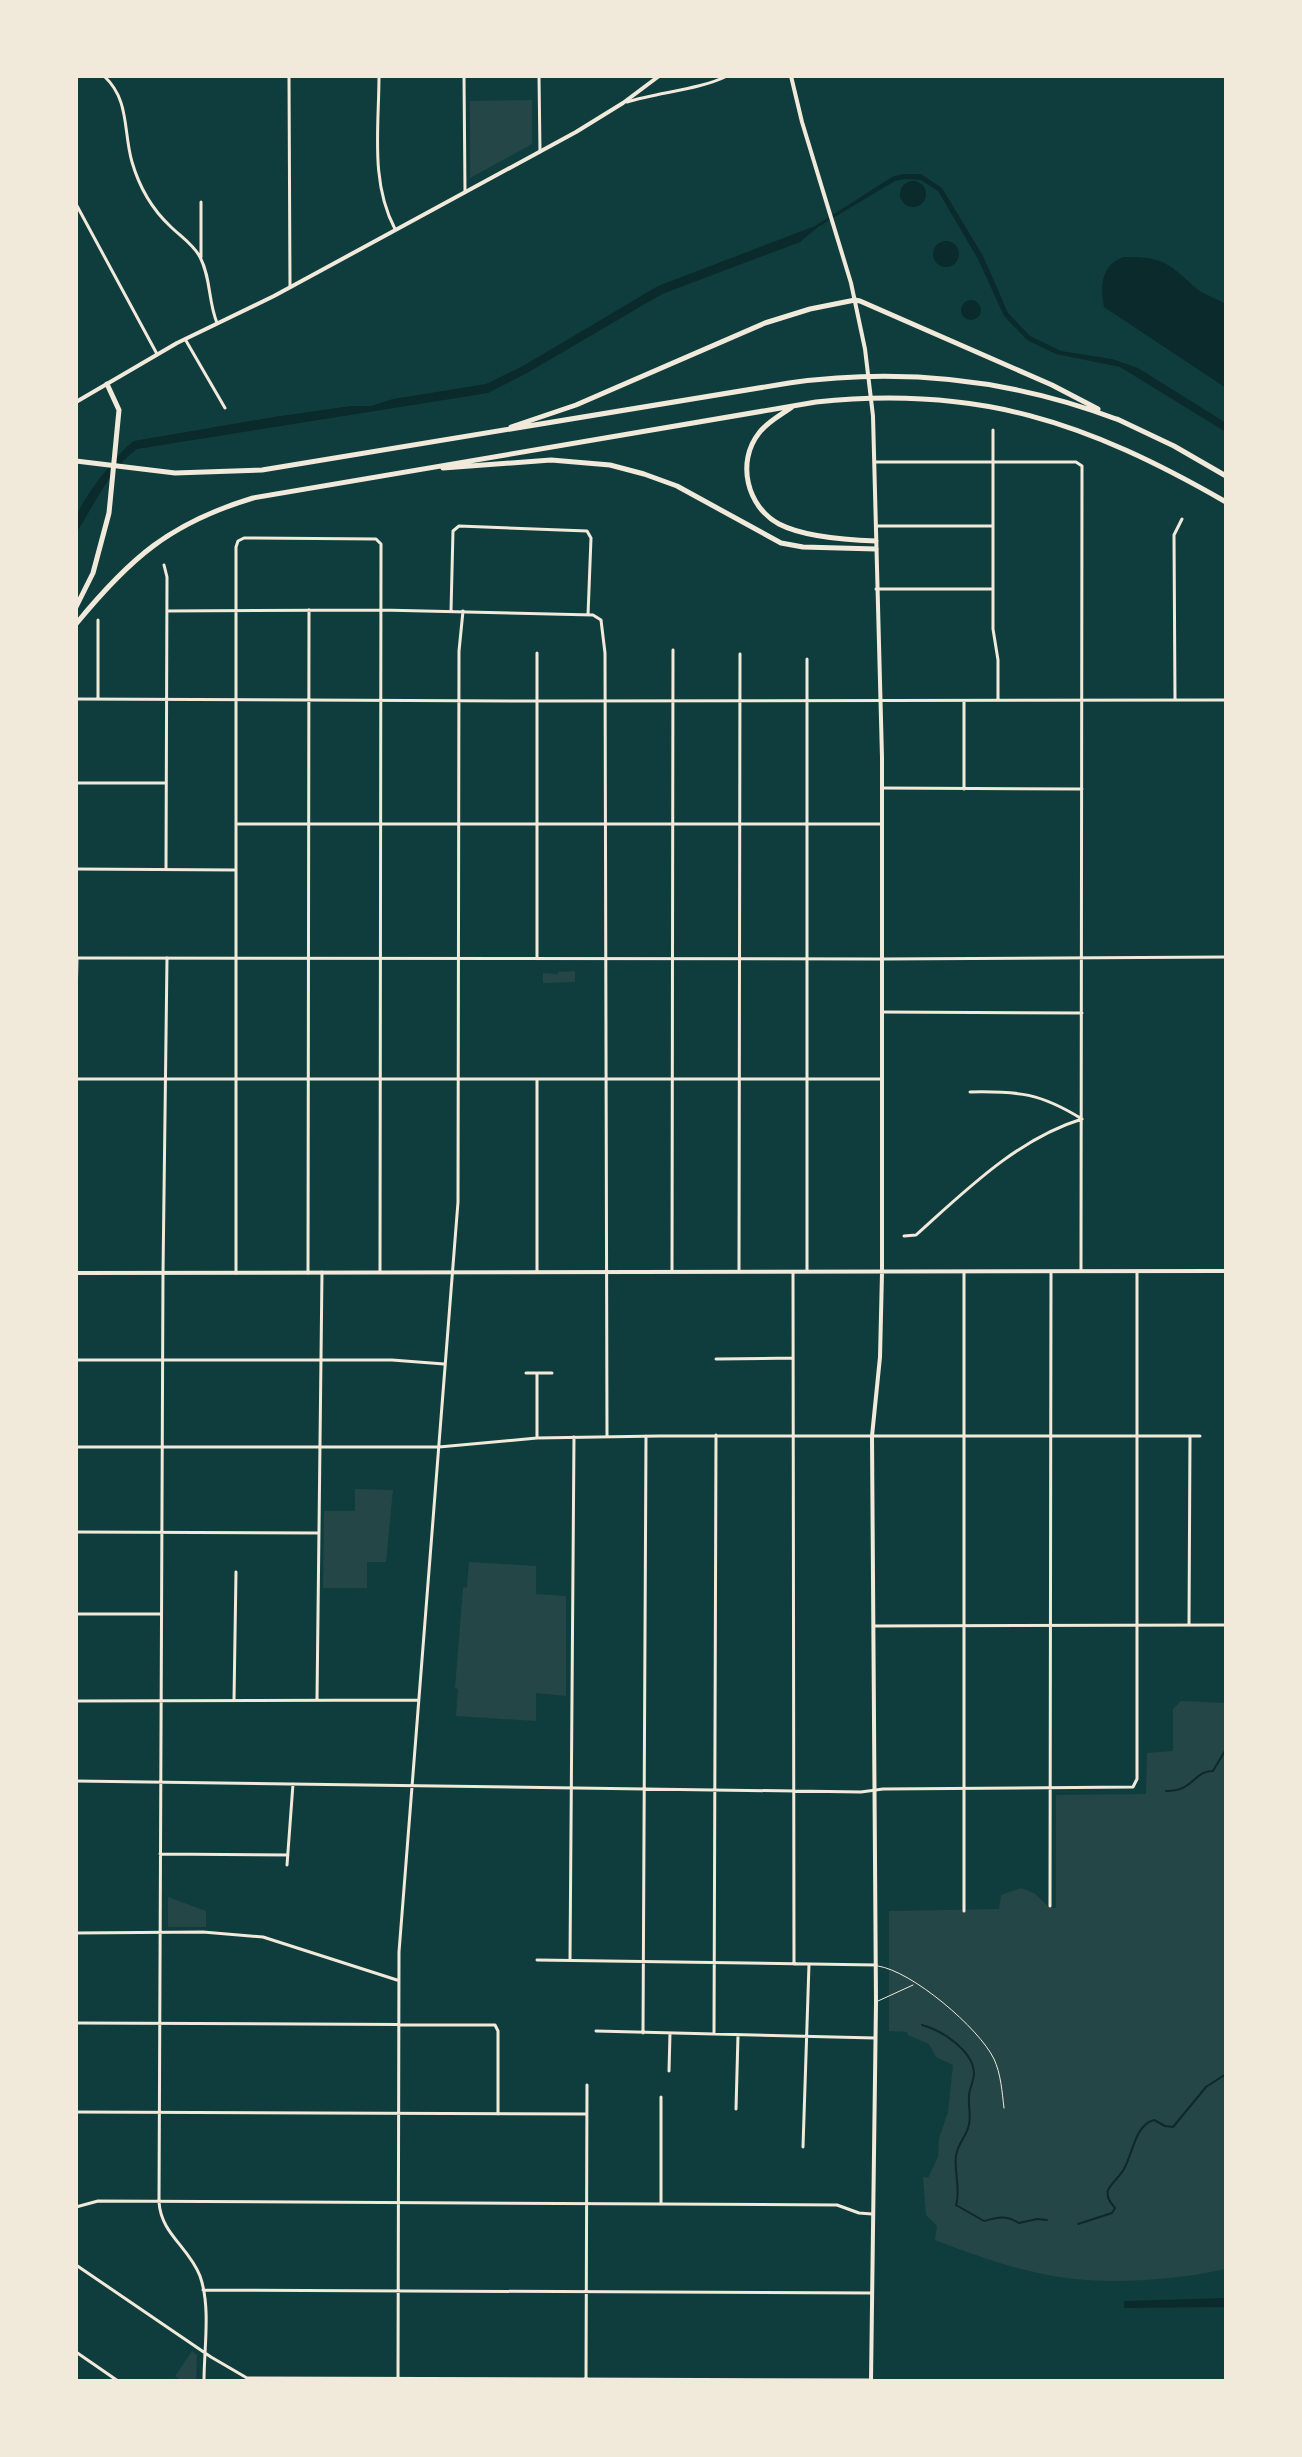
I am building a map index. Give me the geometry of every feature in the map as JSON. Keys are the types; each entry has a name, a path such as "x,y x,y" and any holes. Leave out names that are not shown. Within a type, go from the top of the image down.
{"highway":[{"path":"501,431 576,405 765,323 810,309 855,300 1052,385 1174,446 1226,476"},
{"path":"76,461 140,471 192,474 262,470 774,385 887,374 1004,385 1062,400 1119,420"},
{"path":"76,607 101,548 113,487 119,410 107,384"},
{"path":"76,624 108,585 140,554 176,529 205,514 253,498 794,406 852,399 888,398 975,404 1056,423 1135,453 1226,502"},
{"path":"794,406 765,426 750,449 748,480 756,502 770,518 791,528 876,545"},
{"path":"406,471 551,460 599,463 667,482 781,543 803,547 876,545"}],"main road":[{"path":"76,402 157,354 290,287 540,152 623,103 659,76"},
{"path":"791,76 855,300 868,368 875,462 882,788 882,1273 881,1349 872,1436 876,2002 871,2381"},
{"path":"76,1273 1226,1271"}],"street":[{"path":"104,76 122,102 130,154 143,190 162,218 191,245 201,260 209,280 211,307 217,323"},
{"path":"289,76 290,287"},
{"path":"379,76 379,184 383,203 396,230"},
{"path":"464,76 465,193"},
{"path":"539,76 540,152"},
{"path":"623,103 675,89 714,83 727,76"},
{"path":"201,202 201,260"},
{"path":"76,204 157,354"},
{"path":"185,339 225,408"},
{"path":"993,430 992,589 998,700"},
{"path":"875,462 1081,464 1081,1271"},
{"path":"1175,700 1174,535 1182,519"},
{"path":"876,526 992,526"},
{"path":"451,611 455,528 587,531 591,538 588,615"},
{"path":"236,1273 236,570 238,541 244,538 379,541 381,544 380,1272"},
{"path":"164,565 167,577 166,869"},
{"path":"876,589 992,589"},
{"path":"308,1273 309,610"},
{"path":"167,611 463,611 588,615 599,618 604,634 605,701 607,1437"},
{"path":"398,2380 399,1981 411,1786 458,1202 459,640 463,611"},
{"path":"98,620 98,699"},
{"path":"672,1272 673,650"},
{"path":"537,653 537,958"},
{"path":"739,1272 740,654"},
{"path":"807,659 807,1272"},
{"path":"76,699 1226,700"},
{"path":"964,700 964,789"},
{"path":"76,783 166,783"},
{"path":"882,788 1082,789"},
{"path":"236,824 882,824"},
{"path":"76,869 236,870"},
{"path":"76,999 76,958 1226,957"},
{"path":"167,958 162,1360 159,2202 165,2227 192,2260 203,2290 204,2381"},
{"path":"882,1012 1082,1013"},
{"path":"76,1079 882,1079"},
{"path":"537,1079 537,1272"},
{"path":"970,1092 1034,1095 1058,1103 1082,1119"},
{"path":"904,1236 916,1235 969,1186 1003,1161 1082,1119"},
{"path":"76,1781 794,1791 1133,1787 1137,1779 1137,1271"},
{"path":"317,1700 322,1272"},
{"path":"793,1272 794,1964"},
{"path":"964,1272 964,1911"},
{"path":"1050,1906 1051,1272"},
{"path":"716,1359 793,1358"},
{"path":"76,1360 395,1360 445,1364"},
{"path":"526,1373 552,1373"},
{"path":"537,1373 537,1438"},
{"path":"714,2034 716,1435"},
{"path":"76,1447 439,1447 537,1438 716,1435 1200,1436"},
{"path":"643,2033 646,1436"},
{"path":"1189,1624 1190,1436"},
{"path":"570,1960 574,1437"},
{"path":"76,1532 319,1533"},
{"path":"234,1700 236,1572"},
{"path":"76,1614 161,1614"},
{"path":"873,1626 1226,1625"},
{"path":"76,1701 418,1700"},
{"path":"287,1865 293,1784"},
{"path":"160,1854 288,1855"},
{"path":"76,1933 209,1932 266,1937 399,1981"},
{"path":"537,1960 876,1965"},
{"path":"803,2147 809,1964"},
{"path":"76,2023 497,2027 498,2114"},
{"path":"596,2031 875,2038"},
{"path":"669,2071 670,2033"},
{"path":"736,2109 738,2035"},
{"path":"586,2380 587,2085"},
{"path":"661,2097 661,2204"},
{"path":"76,2112 587,2114"},
{"path":"76,2207 94,2201 837,2205 872,2214"},
{"path":"76,2265 247,2378 871,2381"},
{"path":"203,2290 873,2293"},
{"path":"76,2352 118,2381"}],"lane":[{"path":"876,1965 894,1969 945,2003 990,2052 999,2073 1004,2108"},
{"path":"876,2002 915,1984"}],"shaded area":[{"path":"532,100 532,144 470,178 470,101"},
{"path":"921,174 942,188 983,256 1008,313 1030,336 1061,351 1112,359 1138,368 1226,423 1226,432 1120,367 1056,354 1027,340 1004,316 978,259 938,191 921,180 904,179 895,181 818,227 800,242 662,294 488,393 137,449 111,477 76,533 76,519 84,501 110,466 134,441 274,417 371,406 393,399 486,384 523,366 658,286 815,226 892,177"},
{"path":"913,181 922,185 926,194 922,203 913,207 904,203 900,194 904,185"},
{"path":"946,241 955,245 959,254 955,263 946,267 937,263 933,254 937,245"},
{"path":"1124,257 1148,258 1165,263 1200,291 1226,304 1226,388 1104,307 1104,277 1116,260"},
{"path":"971,300 978,303 981,310 978,317 971,320 964,317 961,310 964,303"},
{"path":"575,971 575,982 543,983 543,973"},
{"path":"355,1489 393,1490 386,1562 367,1562 367,1588 323,1588 324,1511 355,1511"},
{"path":"469,1562 536,1566 536,1594 566,1596 566,1696 536,1693 536,1721 456,1716 458,1689 455,1688 463,1588 467,1587"},
{"path":"1181,1701 1226,1703 1226,2269 1143,2280 1079,2279 1012,2266 935,2240 937,2226 926,2215 923,2177 928,2178 938,2157 939,2138 948,2112 953,2065 936,2057 929,2044 907,2032 889,2031 889,1911 999,1909 1001,1895 1021,1888 1034,1893 1050,1908 1056,1908 1056,1795 1146,1794 1147,1753 1173,1751 1173,1709"},
{"path":"168,1897 206,1911 206,1927 168,1927"},
{"path":"1226,2298 1226,2307 1124,2308 1124,2301"},
{"path":"192,2351 197,2355 196,2381 182,2381 175,2376"}],"waterway":[{"path":"1166,1791 1183,1788 1201,1774 1213,1771 1226,1749"},
{"path":"922,2025 947,2036 962,2049 974,2073 969,2094 969,2124 956,2156 956,2205 984,2221 1002,2218 1019,2223 1047,2220"},
{"path":"1078,2224 1112,2213 1115,2208 1108,2198 1108,2190 1124,2169 1143,2128 1154,2120 1173,2127 1206,2087 1226,2074"}]}
